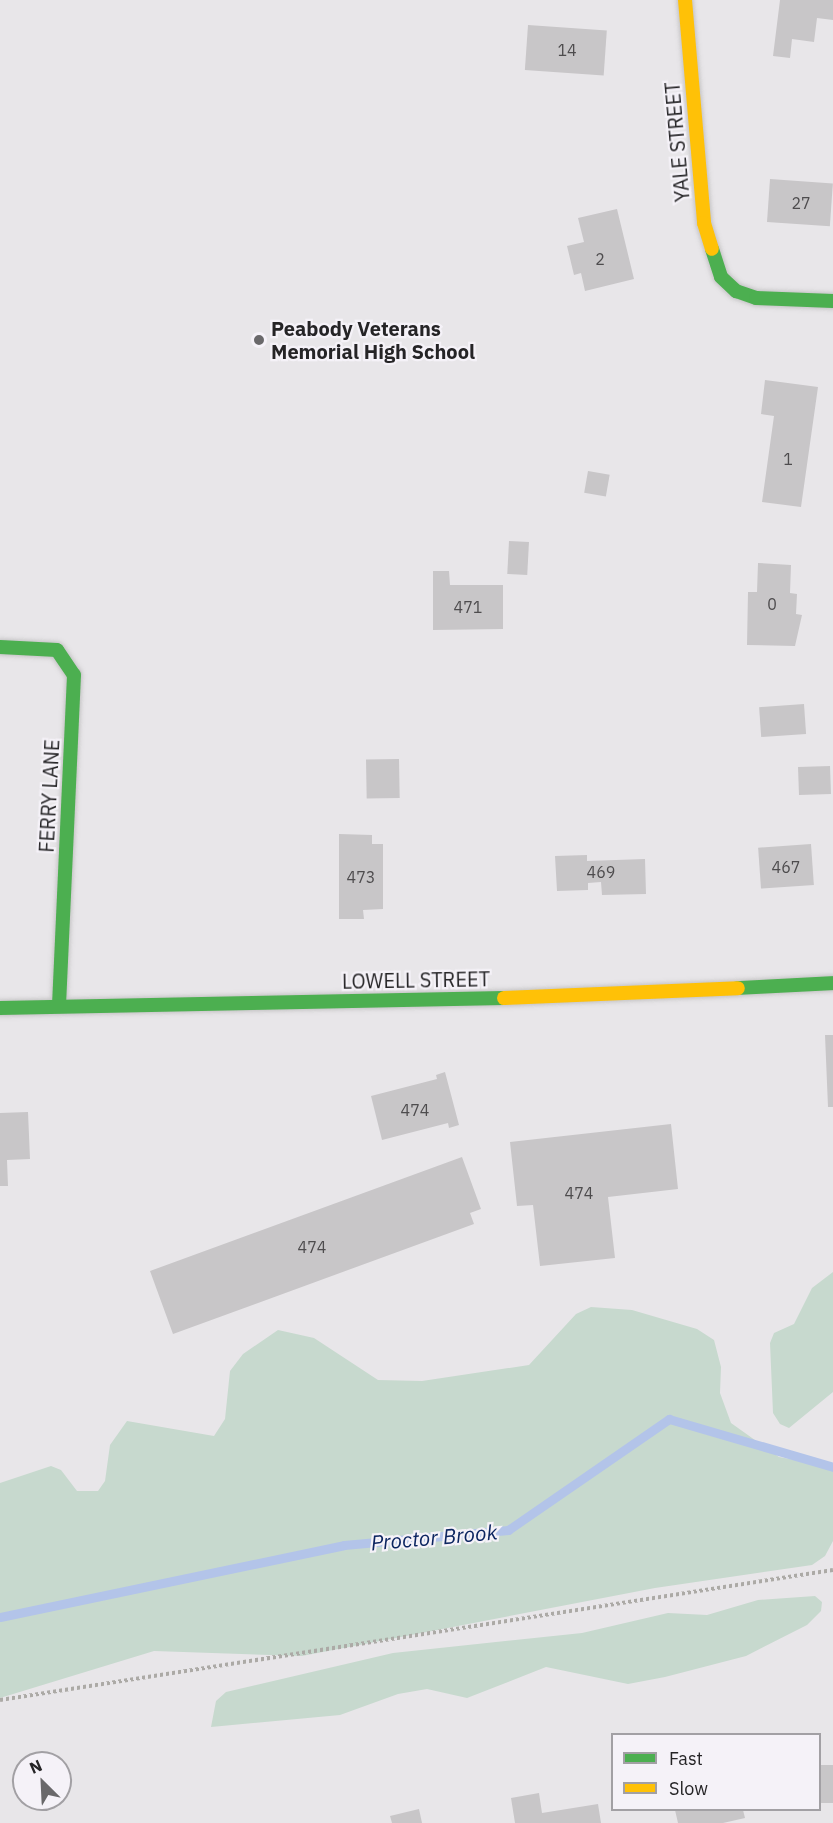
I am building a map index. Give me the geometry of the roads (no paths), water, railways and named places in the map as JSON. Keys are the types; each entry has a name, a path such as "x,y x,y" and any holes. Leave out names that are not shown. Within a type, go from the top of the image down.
{"main road":[{"name":"YALE STREET","path":"685,0 705,223 721,277 736,291 756,298 833,301"},
{"name":"FERRY LANE","path":"0,647 57,650 74,675 59,1006"},
{"name":"LOWELL STREET","path":"0,1008 567,997 833,983"}],"waterway":[{"name":"Proctor Brook","path":"0,1617 344,1545 508,1530 669,1419 833,1467"}],"place":[{"name":"Peabody Veterans Memorial High School","path":"259,340"}]}
